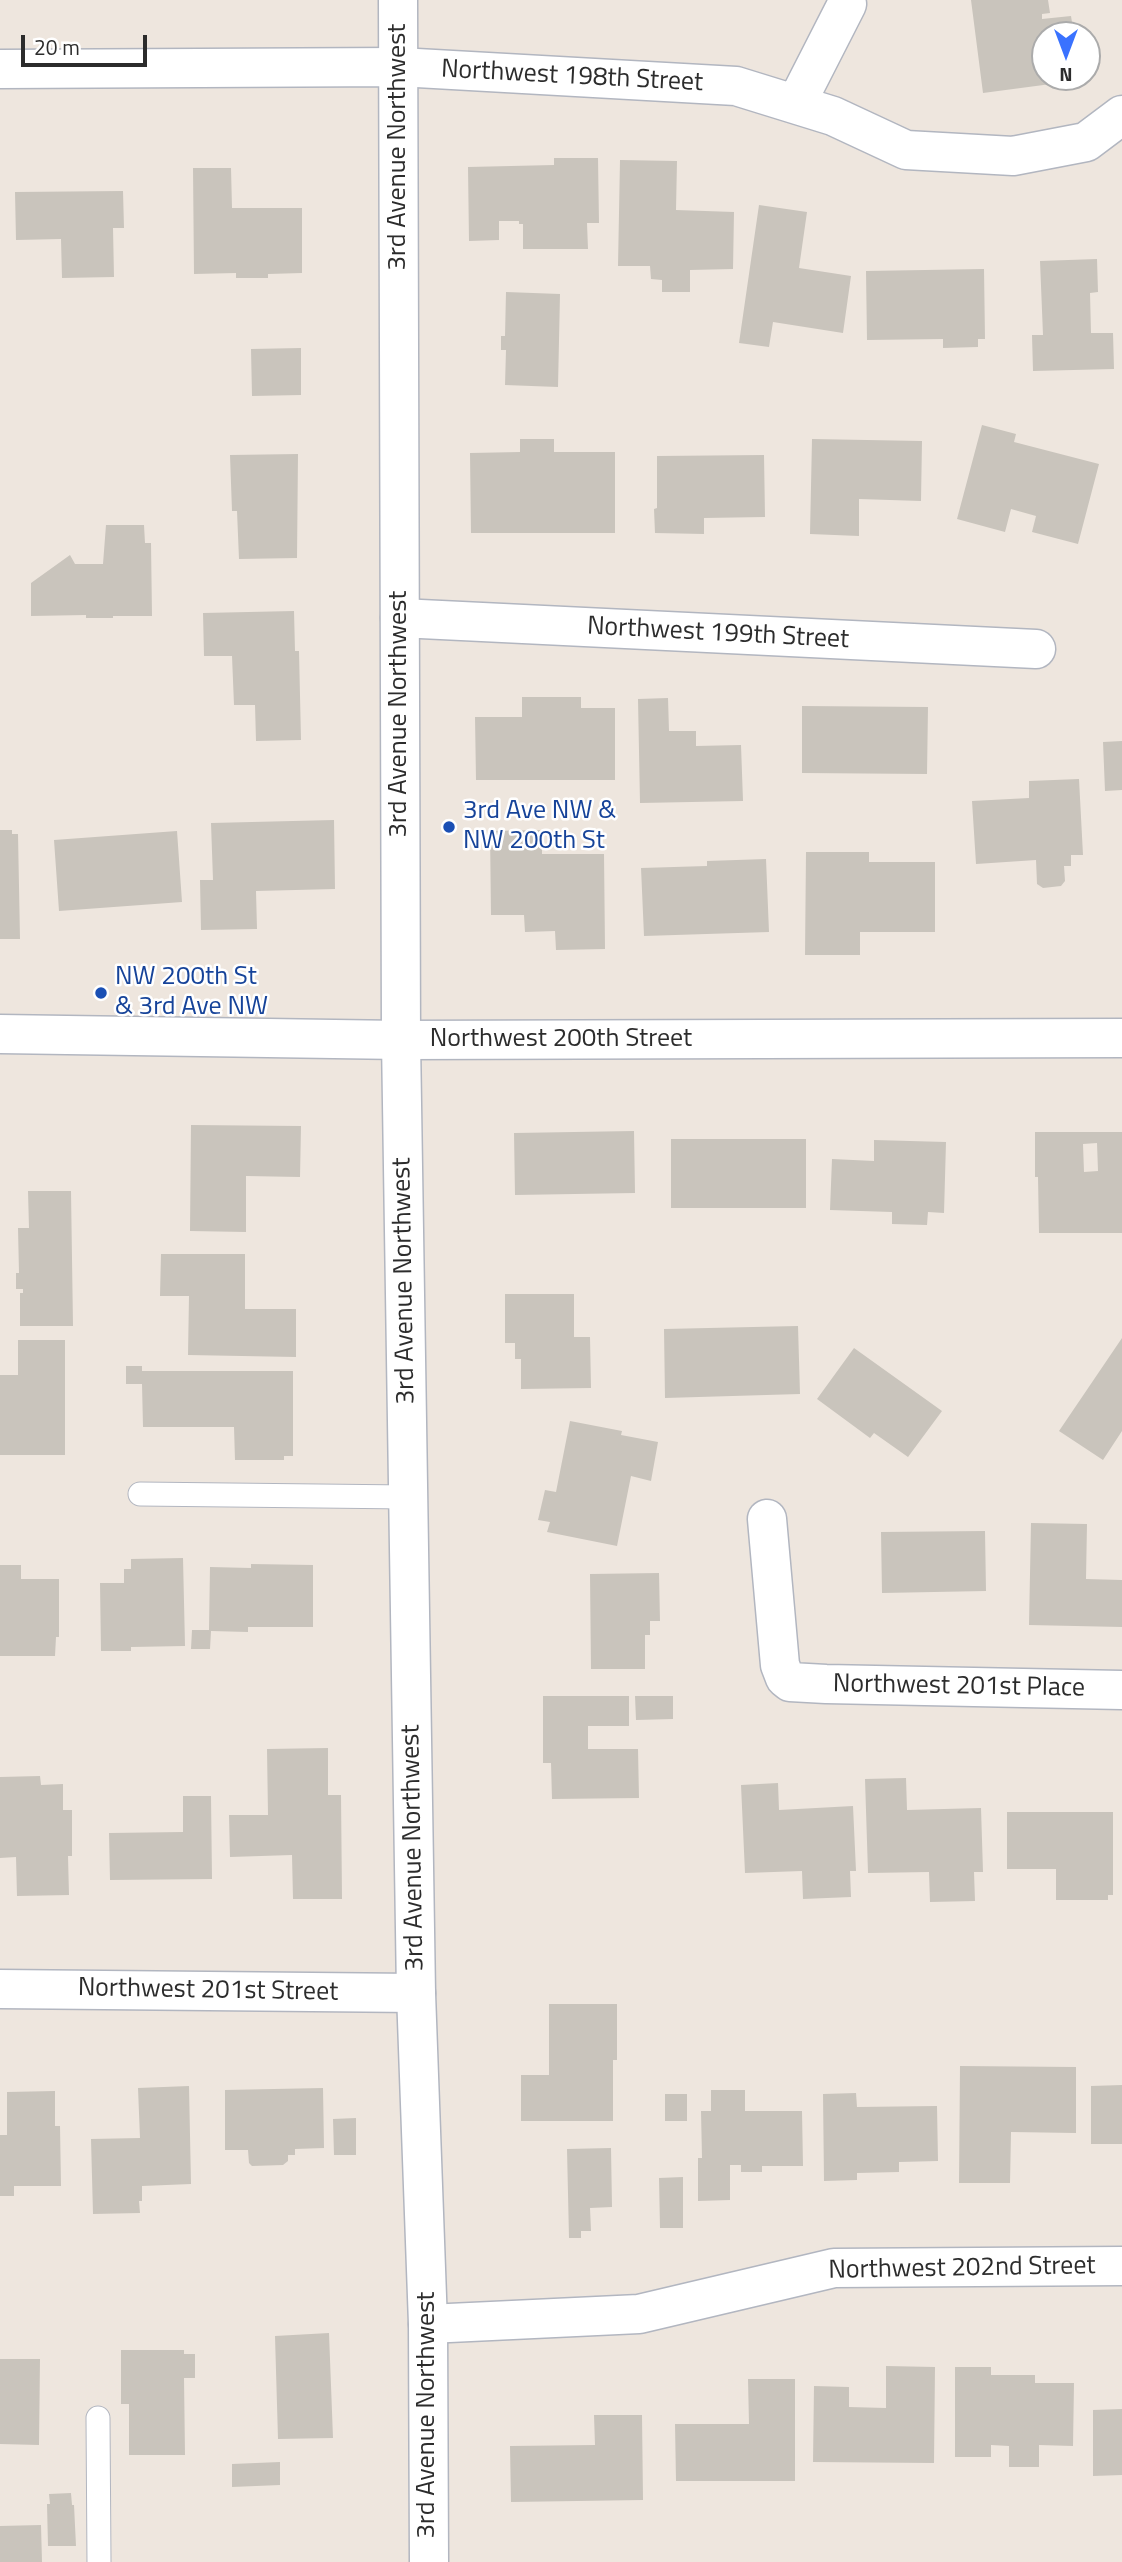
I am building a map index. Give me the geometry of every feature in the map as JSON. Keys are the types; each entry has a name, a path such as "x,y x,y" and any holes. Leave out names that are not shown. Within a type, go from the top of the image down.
{"street":[{"name":"3rd Avenue Northwest","path":"398,0 401,1040 416,1993 428,2324 429,2562"},
{"path":"796,104 847,4"},
{"name":"Northwest 198th Street","path":"0,69 399,67 736,86 834,116 906,150 1013,156 1086,142 1122,116"},
{"name":"Northwest 199th Street","path":"400,618 1036,649"},
{"name":"Northwest 200th Street","path":"0,1034 401,1040 1122,1038"},
{"name":"Northwest 201st Place","path":"767,1519 780,1665 785,1678 796,1683 1122,1690"},
{"name":"Northwest 201st Street","path":"0,1989 416,1993"},
{"name":"Northwest 202nd Street","path":"428,2324 639,2314 834,2268 1122,2266"}],"lane":[{"path":"140,1494 408,1497"},
{"path":"98,2418 99,2562"}],"building":[{"path":"971,0 1048,0 1050,13 1042,14 1042,19 1071,16 1072,21 1031,21 1031,87 983,93"},
{"path":"554,158 598,158 599,223 587,223 588,249 523,249 523,224 519,224 519,221 499,221 499,240 469,241 468,167 554,165"},
{"path":"620,160 677,161 676,210 734,212 733,269 690,270 690,292 662,292 662,280 651,279 650,266 618,266"},
{"path":"193,168 231,168 232,208 302,208 302,273 268,274 268,278 236,278 236,273 194,274"},
{"path":"123,191 124,228 113,228 114,277 62,278 61,239 16,240 15,192"},
{"path":"759,205 807,212 799,268 851,276 843,333 773,322 769,347 739,343"},
{"path":"1097,259 1098,292 1090,293 1091,333 1113,333 1114,369 1033,371 1032,335 1043,335 1040,261"},
{"path":"984,269 985,339 978,339 978,347 943,348 943,339 867,340 866,271"},
{"path":"506,292 560,294 558,387 505,385 506,350 501,350 501,336 505,336"},
{"path":"301,348 301,395 252,396 251,349"},
{"path":"982,425 1016,434 1014,442 1099,464 1078,544 1032,532 1036,516 1011,509 1005,532 957,519"},
{"path":"520,439 554,439 554,452 615,452 615,533 471,533 470,453 520,452"},
{"path":"812,439 922,441 921,501 859,499 859,536 810,534"},
{"path":"298,454 297,558 239,559 237,511 232,511 230,455"},
{"path":"764,455 765,517 704,518 704,534 655,533 657,456"},
{"path":"106,525 144,525 145,543 151,543 152,616 31,616 31,583 70,555 75,564 103,564"},
{"path":"294,611 295,651 299,651 301,740 256,741 255,705 234,705 232,656 204,656 203,613"},
{"path":"522,697 581,697 581,708 615,708 615,780 476,780 475,717 522,717"},
{"path":"668,698 669,731 696,731 696,746 741,745 743,801 640,803 638,699"},
{"path":"802,706 928,707 927,774 802,773"},
{"path":"1122,741 1122,790 1105,791 1103,742"},
{"path":"1079,779 1083,855 1071,855 1071,866 1064,866 1065,881 1061,886 1043,888 1037,884 1036,860 976,864 972,801 1029,798 1029,781"},
{"path":"334,820 335,889 256,891 257,929 201,930 200,880 213,880 211,823"},
{"path":"0,830 12,830 12,834 18,834 20,939 0,939"},
{"path":"542,830 542,854 604,854 605,949 556,950 555,931 525,932 524,915 491,915 490,831"},
{"path":"177,831 182,902 59,911 54,840"},
{"path":"806,852 869,852 869,862 935,862 935,932 860,932 860,955 805,955"},
{"path":"766,859 769,932 644,936 641,868 707,866 707,861"},
{"path":"191,1125 301,1126 300,1177 246,1176 246,1232 190,1231"},
{"path":"634,1131 635,1193 515,1195 514,1133"},
{"path":"1035,1132 1122,1132 1122,1233 1039,1233 1038,1177 1035,1177","holes":["1097,1143 1098,1171 1084,1172 1083,1144"]},
{"path":"671,1139 806,1139 806,1208 671,1208"},
{"path":"874,1140 946,1142 944,1213 928,1212 927,1225 892,1224 892,1212 830,1210 832,1159 874,1161"},
{"path":"28,1191 71,1191 73,1326 20,1326 20,1293 23,1293 23,1289 16,1289 16,1273 19,1273 18,1228 29,1228"},
{"path":"161,1254 245,1254 245,1309 296,1309 296,1357 188,1355 189,1296 160,1296"},
{"path":"505,1294 574,1294 574,1337 590,1337 591,1388 521,1389 521,1359 515,1359 515,1343 505,1343"},
{"path":"798,1326 800,1394 665,1398 664,1329"},
{"path":"1122,1338 1122,1431 1103,1460 1059,1431"},
{"path":"18,1340 65,1340 65,1455 0,1455 0,1375 18,1375"},
{"path":"854,1348 942,1411 908,1457 874,1433 870,1438 817,1399"},
{"path":"126,1366 142,1366 142,1371 293,1371 293,1456 284,1456 284,1460 235,1460 234,1427 143,1427 142,1384 126,1384"},
{"path":"570,1421 622,1431 621,1435 658,1442 651,1481 631,1476 617,1546 547,1532 550,1522 538,1520 545,1490 556,1492"},
{"path":"1031,1523 1087,1524 1086,1579 1122,1580 1122,1627 1029,1625"},
{"path":"985,1531 986,1591 882,1593 881,1532"},
{"path":"183,1558 185,1646 131,1647 131,1651 101,1651 100,1583 124,1583 124,1569 131,1569 131,1559"},
{"path":"251,1564 313,1565 313,1627 248,1627 248,1632 211,1631 210,1649 191,1649 192,1630 209,1630 210,1567 251,1568"},
{"path":"0,1565 21,1565 21,1579 59,1579 59,1637 56,1637 55,1656 0,1656"},
{"path":"659,1573 660,1621 650,1621 650,1635 645,1635 645,1669 591,1669 590,1574"},
{"path":"543,1696 629,1696 629,1726 588,1726 588,1749 638,1749 639,1798 552,1799 551,1763 543,1763"},
{"path":"635,1696 673,1696 673,1719 636,1720"},
{"path":"328,1748 328,1795 341,1795 342,1899 293,1899 292,1855 230,1857 229,1815 268,1815 267,1749"},
{"path":"40,1776 41,1785 63,1784 63,1810 72,1810 72,1856 68,1856 69,1895 17,1896 16,1857 0,1858 0,1777"},
{"path":"906,1778 907,1810 981,1808 983,1872 974,1872 975,1901 930,1902 929,1872 868,1873 865,1779"},
{"path":"778,1783 779,1810 853,1806 856,1871 850,1871 851,1897 803,1899 802,1871 745,1873 741,1785"},
{"path":"183,1796 211,1796 212,1879 110,1880 109,1833 183,1832"},
{"path":"1007,1812 1113,1812 1113,1895 1108,1895 1108,1900 1056,1900 1056,1869 1007,1869"},
{"path":"549,2004 617,2004 613,2121 521,2121 521,2075 549,2075"},
{"path":"960,2066 1076,2067 1076,2133 1011,2132 1010,2183 959,2183"},
{"path":"1122,2085 1122,2144 1091,2144 1091,2086"},
{"path":"189,2086 191,2184 142,2186 140,2213 93,2214 91,2139 140,2138 138,2088"},
{"path":"323,2088 324,2148 295,2149 295,2155 288,2155 288,2161 283,2165 252,2166 249,2163 248,2150 225,2150 225,2090"},
{"path":"711,2090 745,2090 745,2111 802,2111 803,2166 762,2166 762,2172 741,2172 741,2165 730,2165 730,2200 698,2201 698,2158 702,2158 701,2111 711,2111"},
{"path":"55,2091 55,2126 60,2126 61,2186 14,2186 14,2196 0,2196 0,2135 7,2135 7,2092"},
{"path":"856,2093 857,2107 937,2106 938,2161 899,2162 899,2172 857,2173 857,2180 824,2181 823,2094"},
{"path":"665,2094 687,2094 687,2121 665,2121"},
{"path":"356,2118 356,2155 334,2155 333,2119"},
{"path":"611,2148 612,2207 590,2208 591,2231 581,2231 581,2238 569,2238 567,2149"},
{"path":"683,2177 683,2228 660,2228 659,2178"},
{"path":"329,2333 333,2438 278,2439 275,2336"},
{"path":"121,2350 184,2350 184,2354 195,2354 195,2378 184,2378 185,2455 129,2455 129,2404 121,2404"},
{"path":"0,2359 40,2359 39,2445 0,2444"},
{"path":"886,2366 935,2367 934,2463 813,2462 814,2386 849,2387 849,2407 886,2408"},
{"path":"955,2367 991,2367 991,2375 1035,2375 1035,2383 1074,2383 1073,2446 1039,2445 1039,2467 1009,2467 1009,2446 991,2445 991,2457 955,2457"},
{"path":"748,2379 795,2379 795,2481 676,2481 675,2424 749,2424"},
{"path":"1122,2409 1122,2475 1093,2476 1093,2410"},
{"path":"594,2415 642,2415 643,2500 511,2502 510,2446 595,2445"},
{"path":"280,2462 280,2485 232,2487 232,2464"},
{"path":"71,2493 76,2546 48,2546 49,2494"},
{"path":"41,2525 42,2562 0,2562 0,2526"}],"place":[{"name":"3rd Ave NW & NW 200th St","path":"449,827"},
{"name":"NW 200th St & 3rd Ave NW","path":"101,993"}]}
